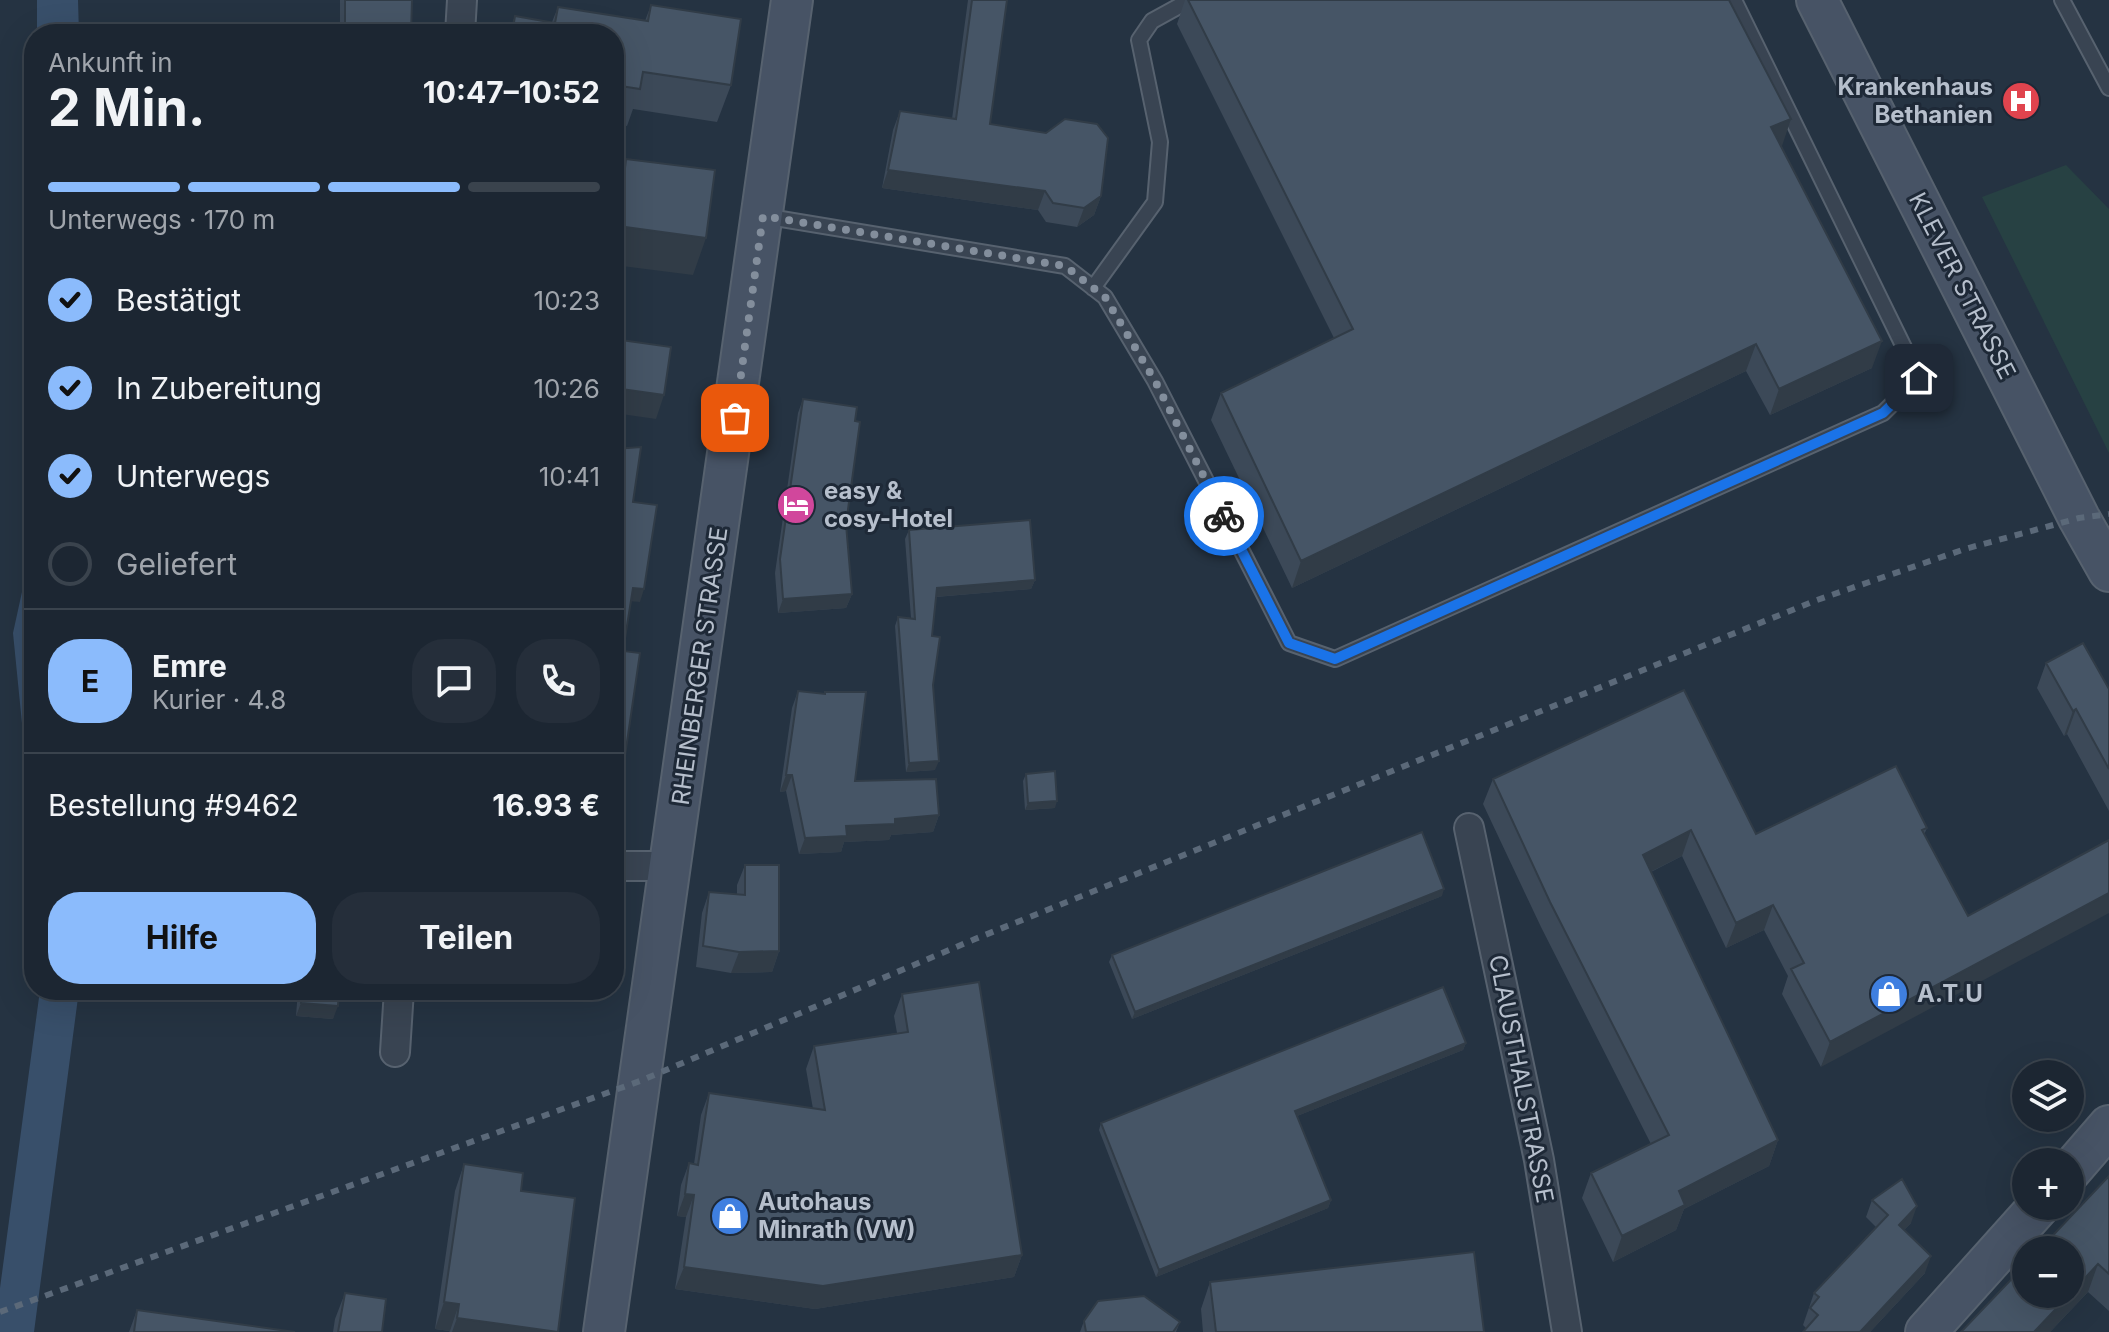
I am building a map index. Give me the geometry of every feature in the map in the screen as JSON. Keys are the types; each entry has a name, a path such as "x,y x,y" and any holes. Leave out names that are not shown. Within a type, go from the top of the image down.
{"main road":[{"name":"RHEINBERGER STRASSE","path":"604,1332 792,0"},
{"name":"KLEVER STRASSE","path":"1817,0 2079,518 2109,571"},
{"path":"2084,1155 2109,1126"},
{"path":"1926,1332 2026,1220"}],"street":[{"path":"461,24 462,0"},
{"name":"CLAUSTHALSTRASSE","path":"1469,828 1539,1160 1567,1332"},
{"path":"624,866 671,866"},
{"path":"395,1052 398,1000"}],"lane":[{"path":"1093,288 1155,202 1160,142 1139,40 1152,21 1190,0"},
{"path":"763,216 1065,266 1105,297 1155,381 1289,643 1335,659 1883,413 1919,378 1734,0"},
{"path":"2062,0 2109,88"}],"green space":[{"path":"2066,165 2109,209 2109,453 1982,197"}],"water":[{"path":"37,0 78,0 79,24 37,24"},
{"path":"24,583 24,744 13,633"},
{"path":"39,1000 78,1000 34,1332 0,1332 0,1288"}],"building":[{"path":"345,0 412,0 411,24 345,24"},
{"path":"972,0 1007,0 990,124 1046,133 1065,119 1097,124 1108,138 1101,196 1084,208 1053,203 1045,191 888,170 900,111 956,119"},
{"path":"1188,0 1729,0 1791,119 1771,127 1882,341 1779,389 1756,344 1301,561 1221,393 1353,329"},
{"path":"651,5 741,19 731,85 643,72 640,89 624,87 624,24 514,24 515,16 555,23 558,7 648,21"},
{"path":"626,159 715,170 706,238 624,227"},
{"path":"624,340 671,347 664,395 624,389"},
{"path":"803,399 857,407 855,421 860,422 846,524 852,594 783,599 780,559"},
{"path":"641,447 633,502 657,505 644,589 633,588 624,645 624,448"},
{"path":"1030,520 1035,580 937,588 932,636 940,637 933,685 939,761 909,763 898,617 915,619 909,530"},
{"path":"2083,643 2109,689 2109,769 2046,663"},
{"path":"624,651 640,653 624,763"},
{"path":"1684,690 1756,834 1896,766 1927,828 1922,830 1968,916 2109,840 2109,893 1830,1042 1791,969 1804,963 1773,905 1736,923 1691,830 1643,855 1778,1140 1679,1191 1685,1205 1622,1236 1591,1173 1669,1135 1550,902 1493,779"},
{"path":"798,691 825,694 866,692 855,781 936,779 939,815 895,819 895,824 846,826 847,836 805,838 792,775 786,775"},
{"path":"1055,771 1057,801 1028,803 1026,774"},
{"path":"1422,832 1444,889 1135,1012 1112,955"},
{"path":"745,865 779,865 779,951 739,952 703,946 709,892 745,895"},
{"path":"979,982 1022,1255 823,1286 684,1267 694,1195 685,1194 689,1163 698,1165 709,1093 825,1110 814,1046 908,1032 902,994"},
{"path":"1443,987 1466,1043 1295,1111 1331,1200 1159,1270 1101,1123"},
{"path":"301,1000 338,1000 338,1006 301,1003"},
{"path":"464,1164 523,1173 521,1191 575,1198 558,1332 457,1318 459,1304 444,1302"},
{"path":"2109,1176 2109,1274 2098,1264 2084,1279 2084,1236 2052,1236 2067,1220 2084,1220 2084,1202"},
{"path":"1902,1179 1917,1206 1899,1225 1931,1256 1860,1332 1803,1332 1818,1315 1810,1308 1819,1297 1814,1293 1888,1215 1872,1200"},
{"path":"1474,1252 1484,1332 1216,1332 1210,1282"},
{"path":"2012,1279 2012,1308 2057,1308 2034,1332 1961,1332"},
{"path":"345,1293 386,1299 382,1332 338,1332"},
{"path":"1144,1296 1180,1322 1173,1332 1086,1332 1084,1321 1098,1301"},
{"path":"137,1310 295,1332 134,1332"}],"railway":[{"path":"0,1312 640,1081 975,939 1817,600 1965,549 2079,518 2109,514"}],"way so far":[{"path":"735,418 763,216 1065,266 1105,297 1155,381 1224,516"}],"place":[{"name":"Krankenhaus Bethanien","path":"2021,101"},
{"name":"easy & cosy-Hotel","path":"796,505"},
{"name":"A.T.U","path":"1889,994"},
{"name":"Autohaus Minrath (VW)","path":"730,1216"}],"route":[{"path":"1224,516 1289,643 1335,659 1883,413 1919,378"}]}
